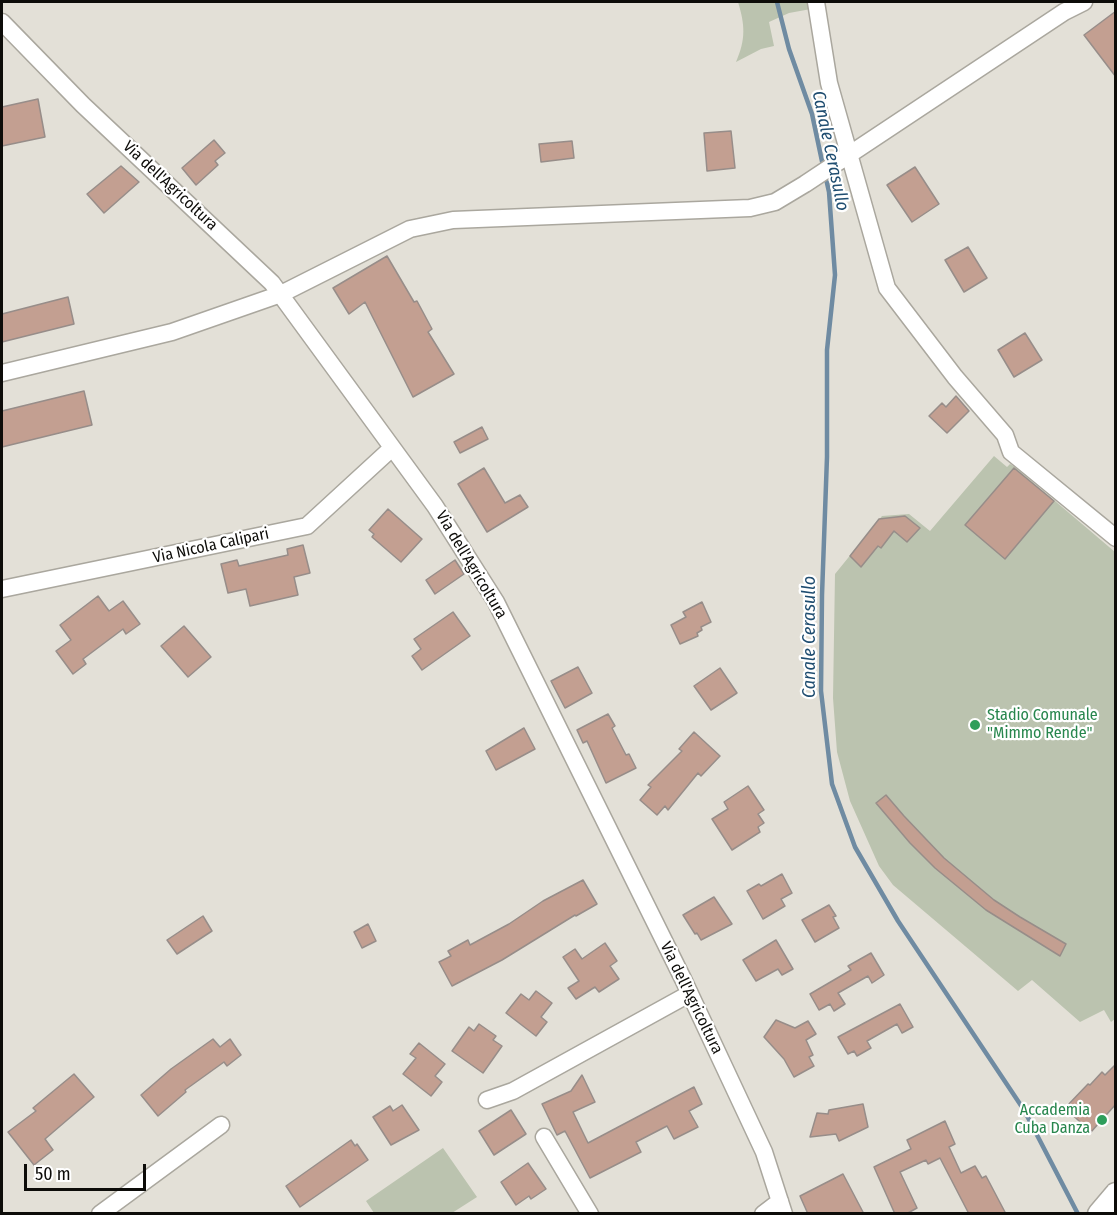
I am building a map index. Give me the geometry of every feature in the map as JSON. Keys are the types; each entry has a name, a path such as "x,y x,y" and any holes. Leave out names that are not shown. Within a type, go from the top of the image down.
{"street":[{"path":"816,2 829,83 887,288 955,377 1005,435 1011,452 1116,538"},
{"path":"2,373 172,332 281,294 410,229 453,220 750,208 776,202 1064,12 1084,2"},
{"name":"Via dell'Agricoltura","path":"2,22 83,105 272,283 435,506 496,602 764,1152 782,1207"},
{"name":"Via Nicola Calipari","path":"2,589 306,526 393,448"},
{"path":"487,1100 513,1091 689,994"},
{"path":"100,1214 221,1125"},
{"path":"543,1137 590,1214"},
{"path":"1098,1214 1115,1194"},
{"path":"763,1214 782,1207"}],"green space":[{"path":"738,2 810,2 811,9 789,13 769,22 774,46 761,49 736,62 742,46 743,32"},
{"name":"Stadio Comunale \"Mimmo Rende\"","path":"994,456 1007,467 1010,464 1015,467 1115,552 1115,1019 1111,1022 1104,1010 1080,1022 1032,980 1018,991 893,885 879,866 850,801 837,752 833,698 835,574 882,516 909,514 930,531"},
{"path":"443,1148 477,1197 452,1213 374,1213 366,1201"}],"building":[{"path":"1116,11 1116,77 1084,35"},
{"path":"38,99 45,137 2,146 2,107"},
{"path":"731,131 735,168 707,171 704,133"},
{"path":"214,140 225,153 215,161 218,165 196,185 182,168"},
{"path":"572,141 574,158 541,162 539,144"},
{"path":"121,166 139,182 104,213 87,194"},
{"path":"915,167 939,204 912,222 887,185"},
{"path":"968,247 987,278 964,292 945,260"},
{"path":"387,256 414,302 417,301 432,329 428,332 454,374 413,397 365,302 349,314 333,288"},
{"path":"68,297 74,324 2,342 2,314"},
{"path":"1025,333 1042,360 1014,377 998,350"},
{"path":"84,391 92,425 2,447 2,411"},
{"path":"956,396 969,411 947,433 929,416 942,403 946,407"},
{"path":"482,427 488,439 460,453 454,442"},
{"path":"484,468 505,503 520,495 528,507 487,532 458,484"},
{"path":"1014,468 1054,501 1005,559 965,525"},
{"path":"388,509 422,539 401,562 372,537 374,534 369,530"},
{"path":"905,516 920,528 907,542 894,531 881,548 878,546 861,567 850,556 879,519"},
{"path":"303,545 310,573 294,577 298,595 250,606 246,589 228,593 221,564 237,560 239,566 288,555 287,549"},
{"path":"455,560 464,574 435,594 426,580"},
{"path":"98,596 109,611 123,601 140,624 126,634 123,629 83,659 86,664 73,674 56,651 71,640 60,625"},
{"path":"702,602 711,622 701,627 702,630 697,633 698,636 680,644 671,625 686,617 683,612"},
{"path":"453,612 470,636 422,670 412,656 421,649 414,639"},
{"path":"184,626 211,657 188,677 161,646"},
{"path":"578,667 592,693 565,708 551,681"},
{"path":"720,668 737,693 711,710 694,686"},
{"path":"608,714 615,726 612,728 626,755 629,754 636,768 606,783 587,741 583,743 577,730"},
{"path":"524,728 535,749 496,770 486,751"},
{"path":"694,732 720,756 701,776 698,773 668,810 665,806 657,815 640,800 651,787 648,785 682,751 679,749"},
{"path":"748,786 764,810 758,814 764,823 758,827 760,832 732,850 712,819 728,809 724,802"},
{"path":"886,795 944,858 994,900 1066,944 1060,956 986,910 935,868 876,803"},
{"path":"782,874 792,893 781,899 785,906 763,919 747,891"},
{"path":"583,880 597,904 502,960 452,986 439,962 451,956 448,951 468,940 470,945"},
{"path":"714,897 732,924 701,940 683,915"},
{"path":"829,905 836,916 833,917 839,928 815,942 802,920"},
{"path":"203,916 212,931 177,954 167,940"},
{"path":"368,924 376,941 362,948 354,932"},
{"path":"776,940 793,969 782,975 778,969 756,981 743,960"},
{"path":"605,943 617,961 610,966 619,979 599,992 595,987 576,999 568,988 579,981 563,957 575,949 582,959"},
{"path":"871,953 884,975 872,983 868,976 838,993 845,1004 834,1011 830,1004 819,1010 810,994 851,970 848,966"},
{"path":"536,991 552,1003 541,1017 547,1022 536,1036 506,1013 521,994 529,1000"},
{"path":"900,1004 913,1027 902,1033 897,1024 867,1041 871,1048 857,1056 854,1051 848,1054 838,1037"},
{"path":"776,1020 795,1028 808,1021 816,1034 806,1040 813,1055 809,1057 814,1066 794,1077 784,1059 764,1037"},
{"path":"479,1024 496,1036 493,1040 502,1046 483,1073 452,1051 469,1027 474,1031"},
{"path":"213,1039 220,1047 230,1039 241,1055 227,1066 224,1062 185,1090 186,1092 158,1116 141,1095 171,1069"},
{"path":"419,1043 445,1064 435,1076 442,1082 431,1096 403,1074 416,1058 410,1054"},
{"path":"1116,1064 1116,1104 1091,1132 1065,1108 1088,1084 1090,1085 1102,1072 1105,1075"},
{"path":"74,1074 94,1097 45,1139 53,1150 34,1165 8,1132 36,1111 33,1108"},
{"path":"582,1075 595,1102 573,1112 588,1143 694,1087 702,1104 689,1111 698,1127 674,1139 667,1126 636,1142 641,1152 590,1178 565,1131 557,1135 542,1104 571,1091"},
{"path":"863,1104 868,1127 839,1141 836,1134 810,1137 817,1113 828,1114 829,1110"},
{"path":"402,1105 419,1130 391,1145 373,1117 390,1106 393,1111"},
{"path":"511,1110 526,1134 494,1155 479,1131"},
{"path":"945,1121 955,1144 949,1147 961,1173 975,1166 982,1178 986,1176 1006,1214 969,1214 940,1158 928,1164 926,1160 900,1172 917,1208 906,1214 895,1214 874,1167 911,1149 907,1140"},
{"path":"351,1140 355,1146 357,1144 368,1160 300,1207 286,1186"},
{"path":"528,1163 546,1189 531,1199 529,1196 516,1205 501,1182"},
{"path":"843,1174 864,1214 808,1214 800,1196"}],"waterway":[{"name":"Canale Cerasullo","path":"777,2 789,49 812,114 823,166"},
{"name":"Canale Cerasullo","path":"825,174 829,192 835,275 827,350 827,457 821,691 832,784 855,847 898,921 1024,1110 1078,1214"}],"place":[{"name":"Stadio Comunale \"Mimmo Rende\"","path":"975,725"},
{"name":"Accademia Cuba Danza","path":"1102,1120"}]}
